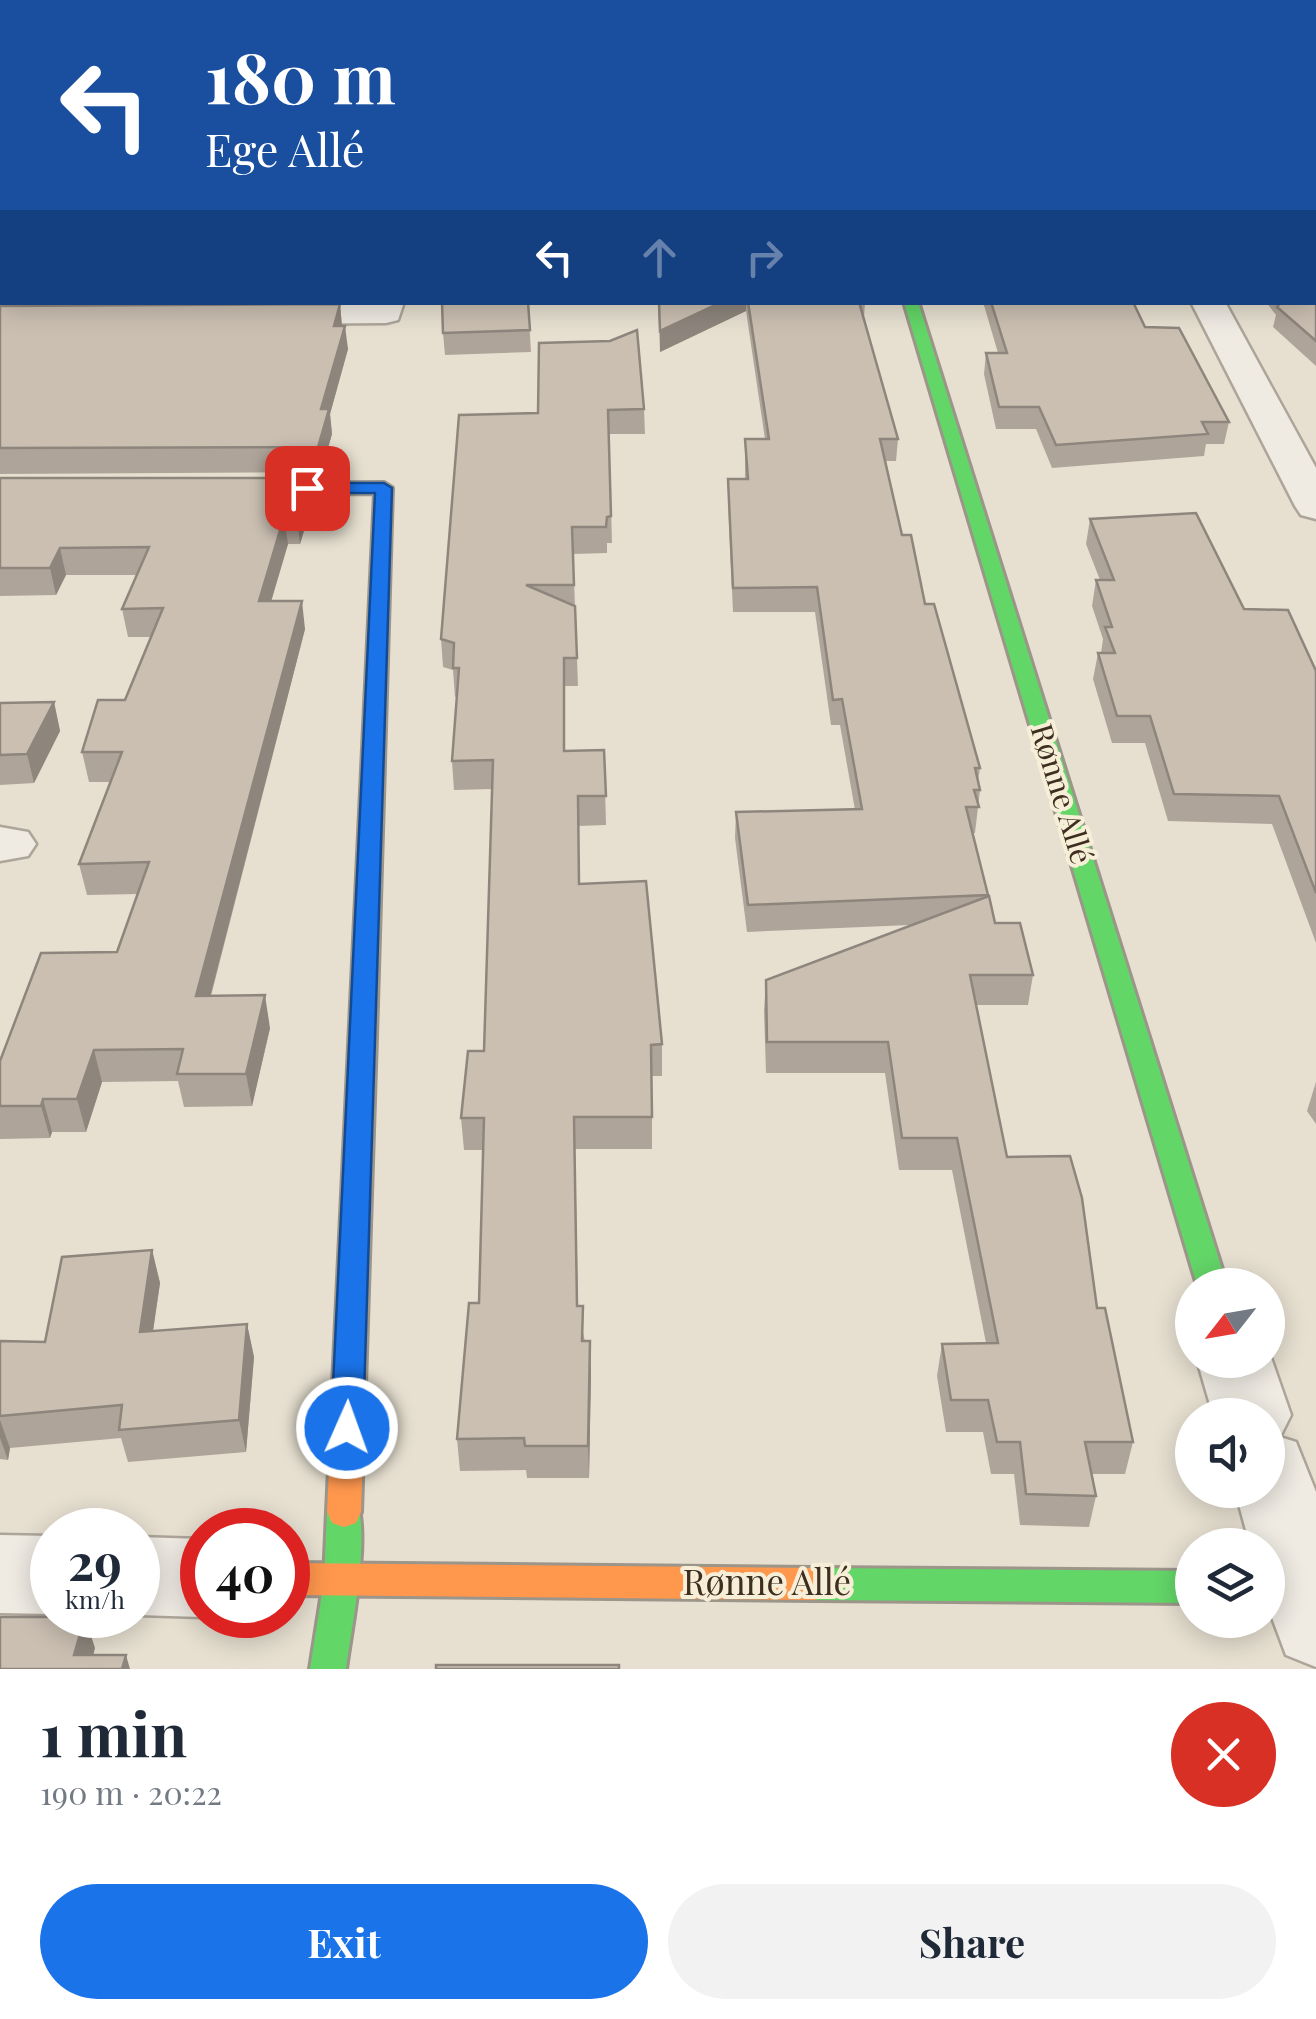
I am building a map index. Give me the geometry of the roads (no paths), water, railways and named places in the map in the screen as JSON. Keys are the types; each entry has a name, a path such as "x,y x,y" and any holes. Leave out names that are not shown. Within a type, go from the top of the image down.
{"street":[{"path":"232,314 386,313 387,305"},
{"name":"Rønne Allé","path":"912,305 1207,1268"},
{"path":"1210,305 1316,506"},
{"path":"211,488 384,488 341,1580 328,1669"},
{"path":"1277,1508 1296,1600"},
{"path":"0,1574 30,1575"},
{"name":"Rønne Allé","path":"310,1579 1175,1587"}]}
